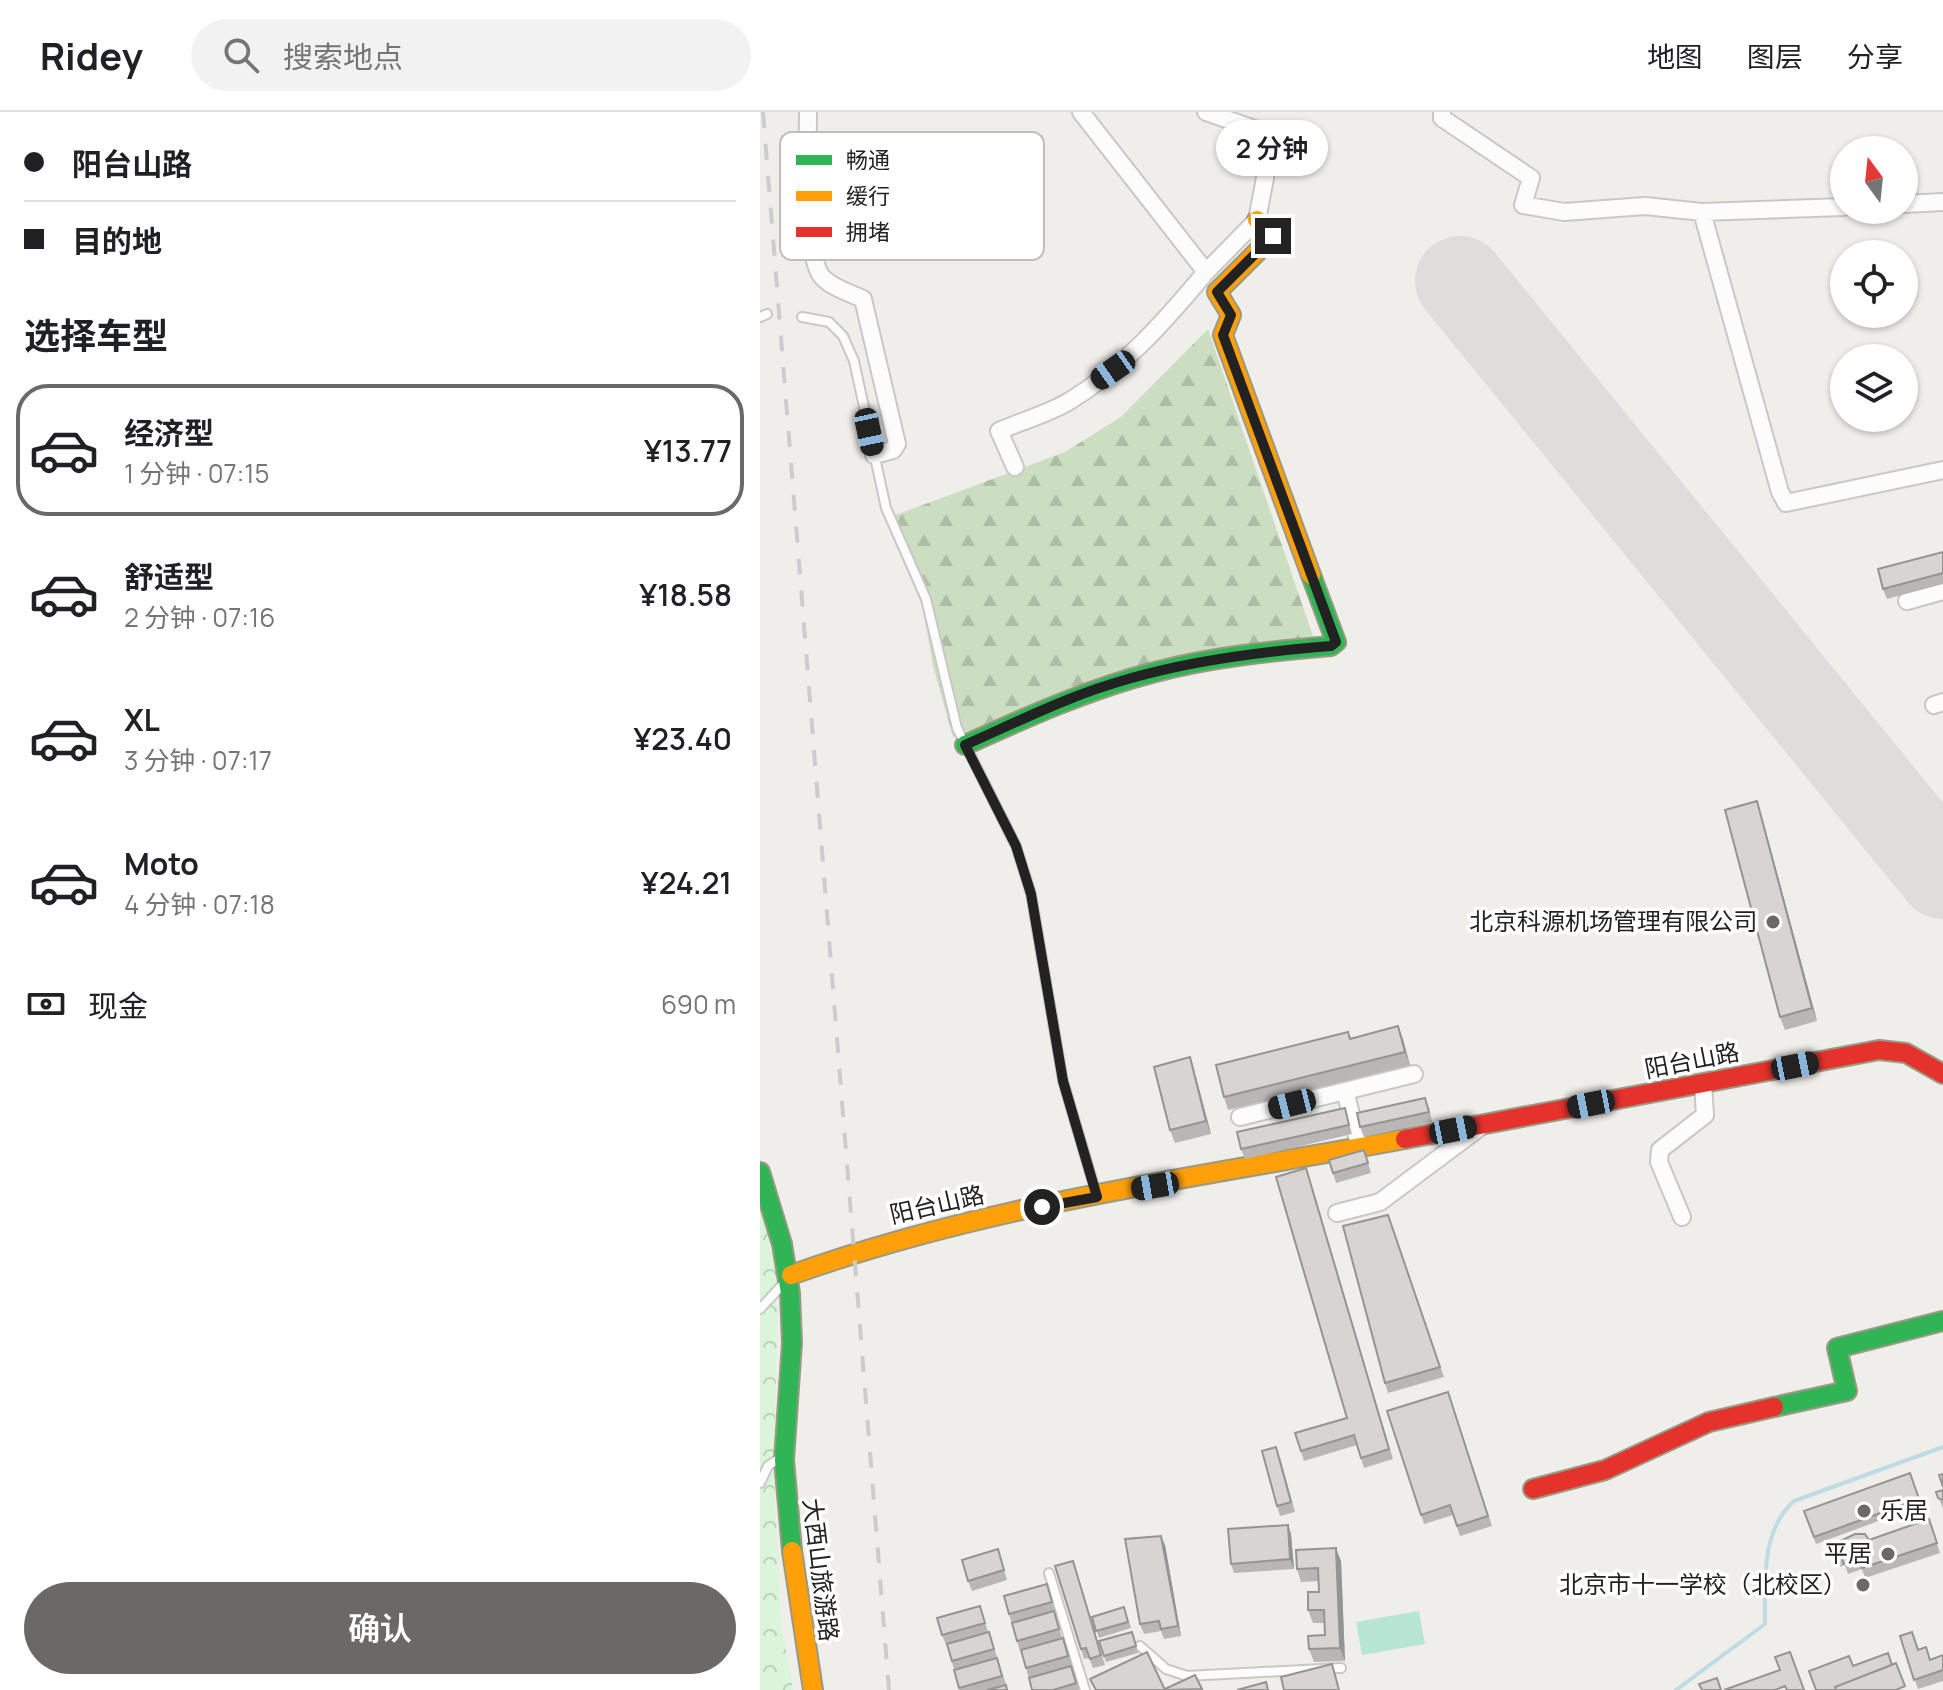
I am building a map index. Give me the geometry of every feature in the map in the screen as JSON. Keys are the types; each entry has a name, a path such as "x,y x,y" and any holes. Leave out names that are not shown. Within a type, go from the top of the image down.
{"street":[{"path":"1081,112 1206,272"},
{"path":"1015,467 999,431 1066,403 1113,370 1159,328 1206,272 1257,220 1265,178 1266,133 1206,112"},
{"path":"1442,112 1442,118 1531,178 1523,205 1564,212 1645,206 1702,212 1830,207"},
{"path":"1918,203 1943,202"},
{"path":"1702,212 1780,492 1786,503 1943,470"},
{"path":"965,745 1069,699 1155,672 1257,652 1331,646 1336,642 1223,335 1231,315 1217,292 1273,236 1257,220"},
{"path":"817,260 819,273 827,282 863,299 897,444 893,450 874,455"},
{"path":"1907,601 1943,591"},
{"name":"阳台山路","path":"791,1275 871,1246 960,1222 1879,1050 1906,1053 1943,1074"},
{"path":"1240,1117 1414,1074"},
{"path":"1682,1217 1659,1162 1660,1150 1705,1115 1703,1084"},
{"path":"1345,1091 1360,1148"},
{"path":"1337,1213 1380,1202 1484,1125"},
{"name":"大西山旅游路","path":"760,1172 772,1202 791,1275 792,1365 784,1455 789,1540 813,1690"},
{"path":"1533,1489 1605,1470 1709,1422 1847,1391 1837,1348 1943,1321"}],"lane":[{"path":"802,317 829,322 843,336 854,361 886,508 926,599 957,728 1016,846 1031,894 1063,1081 1097,1197"},
{"path":"760,1309 791,1275"},
{"path":"760,1483 764,1463 784,1455"},
{"path":"1049,1573 1085,1689 1097,1681"},
{"path":"1140,1646 1166,1669 1187,1676 1341,1668"},
{"path":"1136,1662 1149,1655"}],"green space":[{"path":"1208,329 1314,639 1159,660 953,737 933,666 921,598 885,519 1065,452 1121,417"},
{"path":"760,1199 778,1280 774,1477 781,1623 793,1690 760,1690"},
{"path":"1419,1611 1425,1644 1362,1655 1356,1622"}],"building":[{"path":"1943,552 1943,573 1883,589 1878,569"},
{"name":"北京科源机场管理有限公司","path":"1757,801 1812,1008 1780,1017 1725,810"},
{"path":"1398,1026 1405,1052 1224,1097 1216,1065 1348,1032 1350,1039"},
{"path":"1190,1057 1206,1121 1170,1130 1154,1067"},
{"path":"1425,1098 1429,1112 1360,1127 1357,1113"},
{"path":"1345,1108 1349,1125 1241,1149 1237,1132"},
{"path":"1364,1150 1368,1163 1333,1173 1329,1160"},
{"path":"1306,1168 1389,1449 1361,1458 1354,1435 1301,1451 1295,1433 1347,1418 1276,1177"},
{"path":"1388,1215 1440,1367 1385,1383 1343,1226"},
{"path":"1448,1392 1488,1516 1457,1526 1450,1505 1421,1515 1387,1411"},
{"path":"1276,1447 1291,1502 1277,1506 1262,1451"},
{"name":"乐居","path":"1910,1473 1919,1499 1814,1537 1804,1511"},
{"path":"1943,1490 1943,1500 1938,1498 1936,1492"},
{"path":"1929,1519 1937,1543 1862,1568 1858,1559 1844,1564 1832,1545 1855,1534 1865,1534 1869,1540"},
{"path":"1288,1525 1290,1559 1231,1564 1228,1529"},
{"path":"1161,1536 1178,1626 1161,1629 1159,1621 1140,1624 1125,1539"},
{"path":"1336,1548 1340,1648 1309,1649 1308,1636 1325,1635 1324,1610 1308,1610 1308,1592 1319,1592 1318,1568 1297,1569 1296,1550"},
{"path":"998,1549 1004,1570 968,1581 962,1560"},
{"path":"1073,1561 1101,1655 1090,1659 1086,1648 1081,1649 1055,1566"},
{"path":"1047,1584 1052,1602 1009,1614 1004,1596"},
{"path":"980,1606 985,1623 942,1635 937,1618"},
{"path":"1124,1607 1128,1622 1096,1631 1092,1617"},
{"path":"1054,1611 1059,1629 1017,1641 1012,1623"},
{"path":"989,1632 994,1649 952,1661 947,1644"},
{"path":"1132,1632 1136,1646 1104,1656 1099,1641"},
{"path":"1912,1632 1918,1650 1926,1647 1930,1660 1943,1655 1943,1670 1914,1680 1900,1636"},
{"path":"1063,1638 1068,1656 1026,1668 1021,1650"},
{"path":"1147,1652 1165,1690 1096,1690 1090,1679"},
{"path":"1790,1652 1804,1690 1787,1690 1785,1686 1775,1690 1724,1690 1780,1670 1775,1657"},
{"path":"1888,1653 1892,1665 1835,1687 1836,1690 1816,1690 1809,1671 1849,1656 1853,1666"},
{"path":"997,1658 1002,1676 959,1688 954,1670"},
{"path":"1896,1663 1905,1686 1896,1690 1836,1690 1835,1687"},
{"path":"1332,1664 1339,1690 1284,1690 1281,1677"},
{"path":"1071,1666 1076,1683 1053,1690 1032,1690 1029,1678"},
{"path":"1195,1675 1202,1689 1165,1690 1165,1689"},
{"path":"1717,1678 1721,1690 1702,1690 1699,1684"},
{"path":"1266,1682 1268,1690 1237,1690"},
{"path":"1006,1685 1007,1690 987,1690"}],"waterway":[{"path":"1676,1690 1765,1624 1765,1574 1770,1542 1783,1513 1794,1501 1943,1447"}],"runway":[{"path":"1460,281 1943,874"}],"railway":[{"path":"763,112 889,1690"}],"traffic: fast":[{"path":"965,745 1082,695 1155,672 1220,658 1331,646 1336,642 1311,575"},
{"path":"760,1172 782,1244 790,1293 792,1343 784,1460 792,1551"},
{"path":"1774,1407 1847,1391 1837,1348 1943,1321"}],"traffic: slow":[{"path":"1257,220 1273,236 1217,292 1231,315 1223,335 1311,575"},
{"path":"791,1275 865,1250 1018,1211 1405,1139"},
{"path":"792,1551 813,1690"}],"traffic: jam":[{"path":"1405,1139 1879,1050 1906,1053 1943,1074"},
{"path":"1533,1489 1605,1470 1709,1422 1774,1407"}],"place":[{"name":"北京科源机场管理有限公司","path":"1773,922"},
{"name":"乐居","path":"1864,1511"},
{"name":"平居","path":"1888,1554"},
{"name":"北京市十一学校（北校区）","path":"1863,1585"}],"route":[{"path":"1042,1207 1097,1197 1063,1081 1031,894 1016,846 1001,822 965,745 1069,699 1155,672 1257,652 1331,646 1336,642 1223,335 1231,315 1217,292 1273,236"}]}
